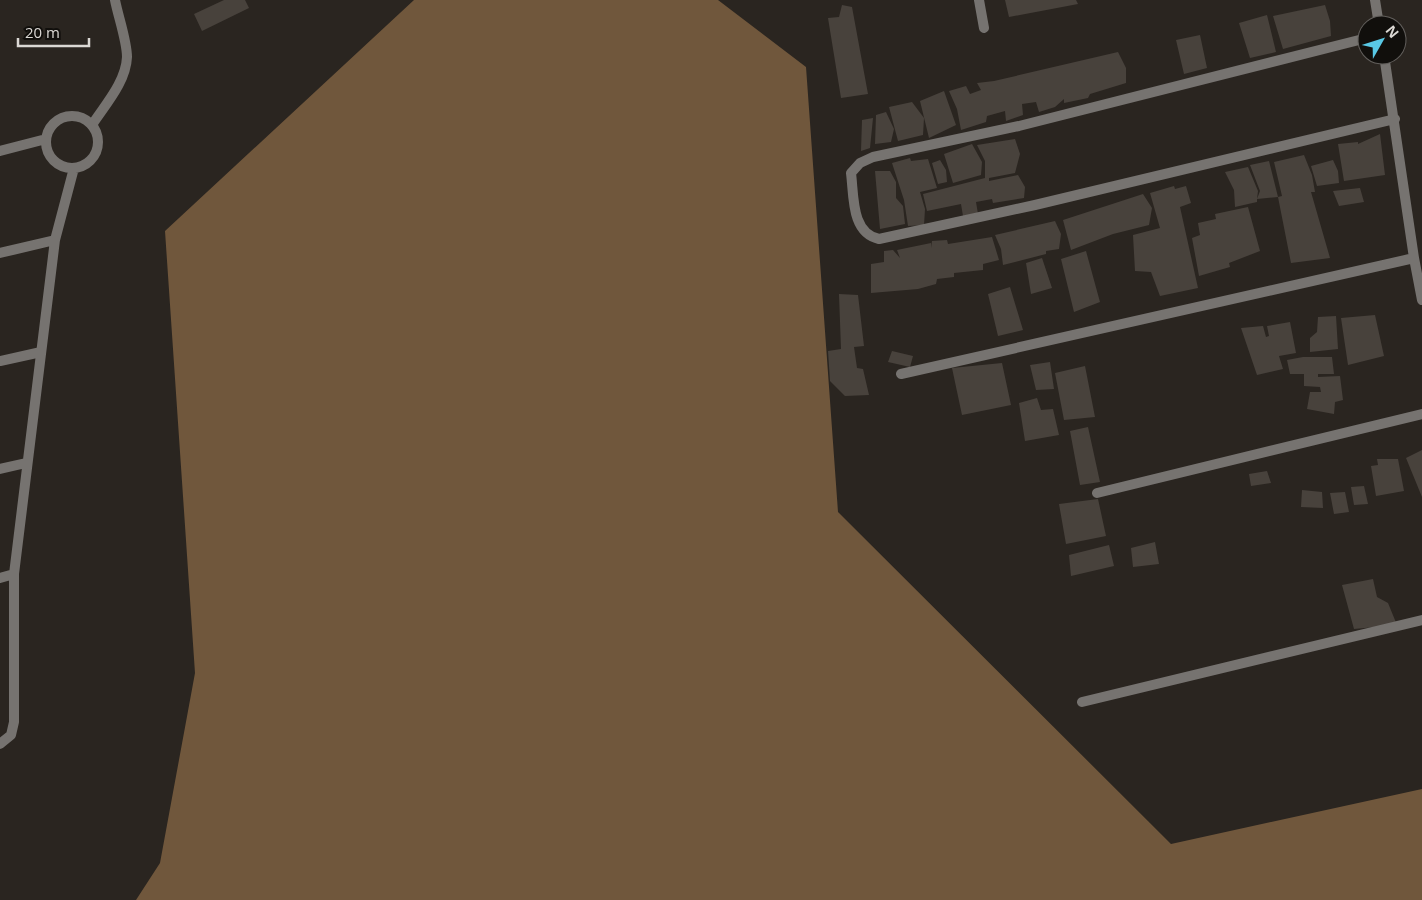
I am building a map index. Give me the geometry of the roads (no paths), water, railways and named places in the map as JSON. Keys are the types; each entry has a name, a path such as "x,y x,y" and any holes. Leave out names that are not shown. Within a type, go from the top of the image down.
{"street":[{"path":"92,125 115,90 123,73 127,56 115,0"},
{"path":"979,0 984,28"},
{"path":"1375,0 1377,15"},
{"path":"1357,41 1019,126 873,156 860,163 852,173 857,222 866,233 879,239 1035,205 1395,119"},
{"path":"1386,65 1422,300"},
{"path":"77,116 92,125 98,142 96,152 83,166 74,168 64,167 56,162 46,148 46,139 48,131 60,118 77,116"},
{"path":"0,151 46,139"},
{"path":"0,744 12,735 14,722 14,574 26,463 55,240 74,168"},
{"path":"0,253 55,240"},
{"path":"901,374 1414,258"},
{"path":"0,361 41,352"},
{"path":"1097,492 1422,414"},
{"path":"0,469 26,463"},
{"path":"0,578 14,574"},
{"path":"1082,702 1422,620"}]}
